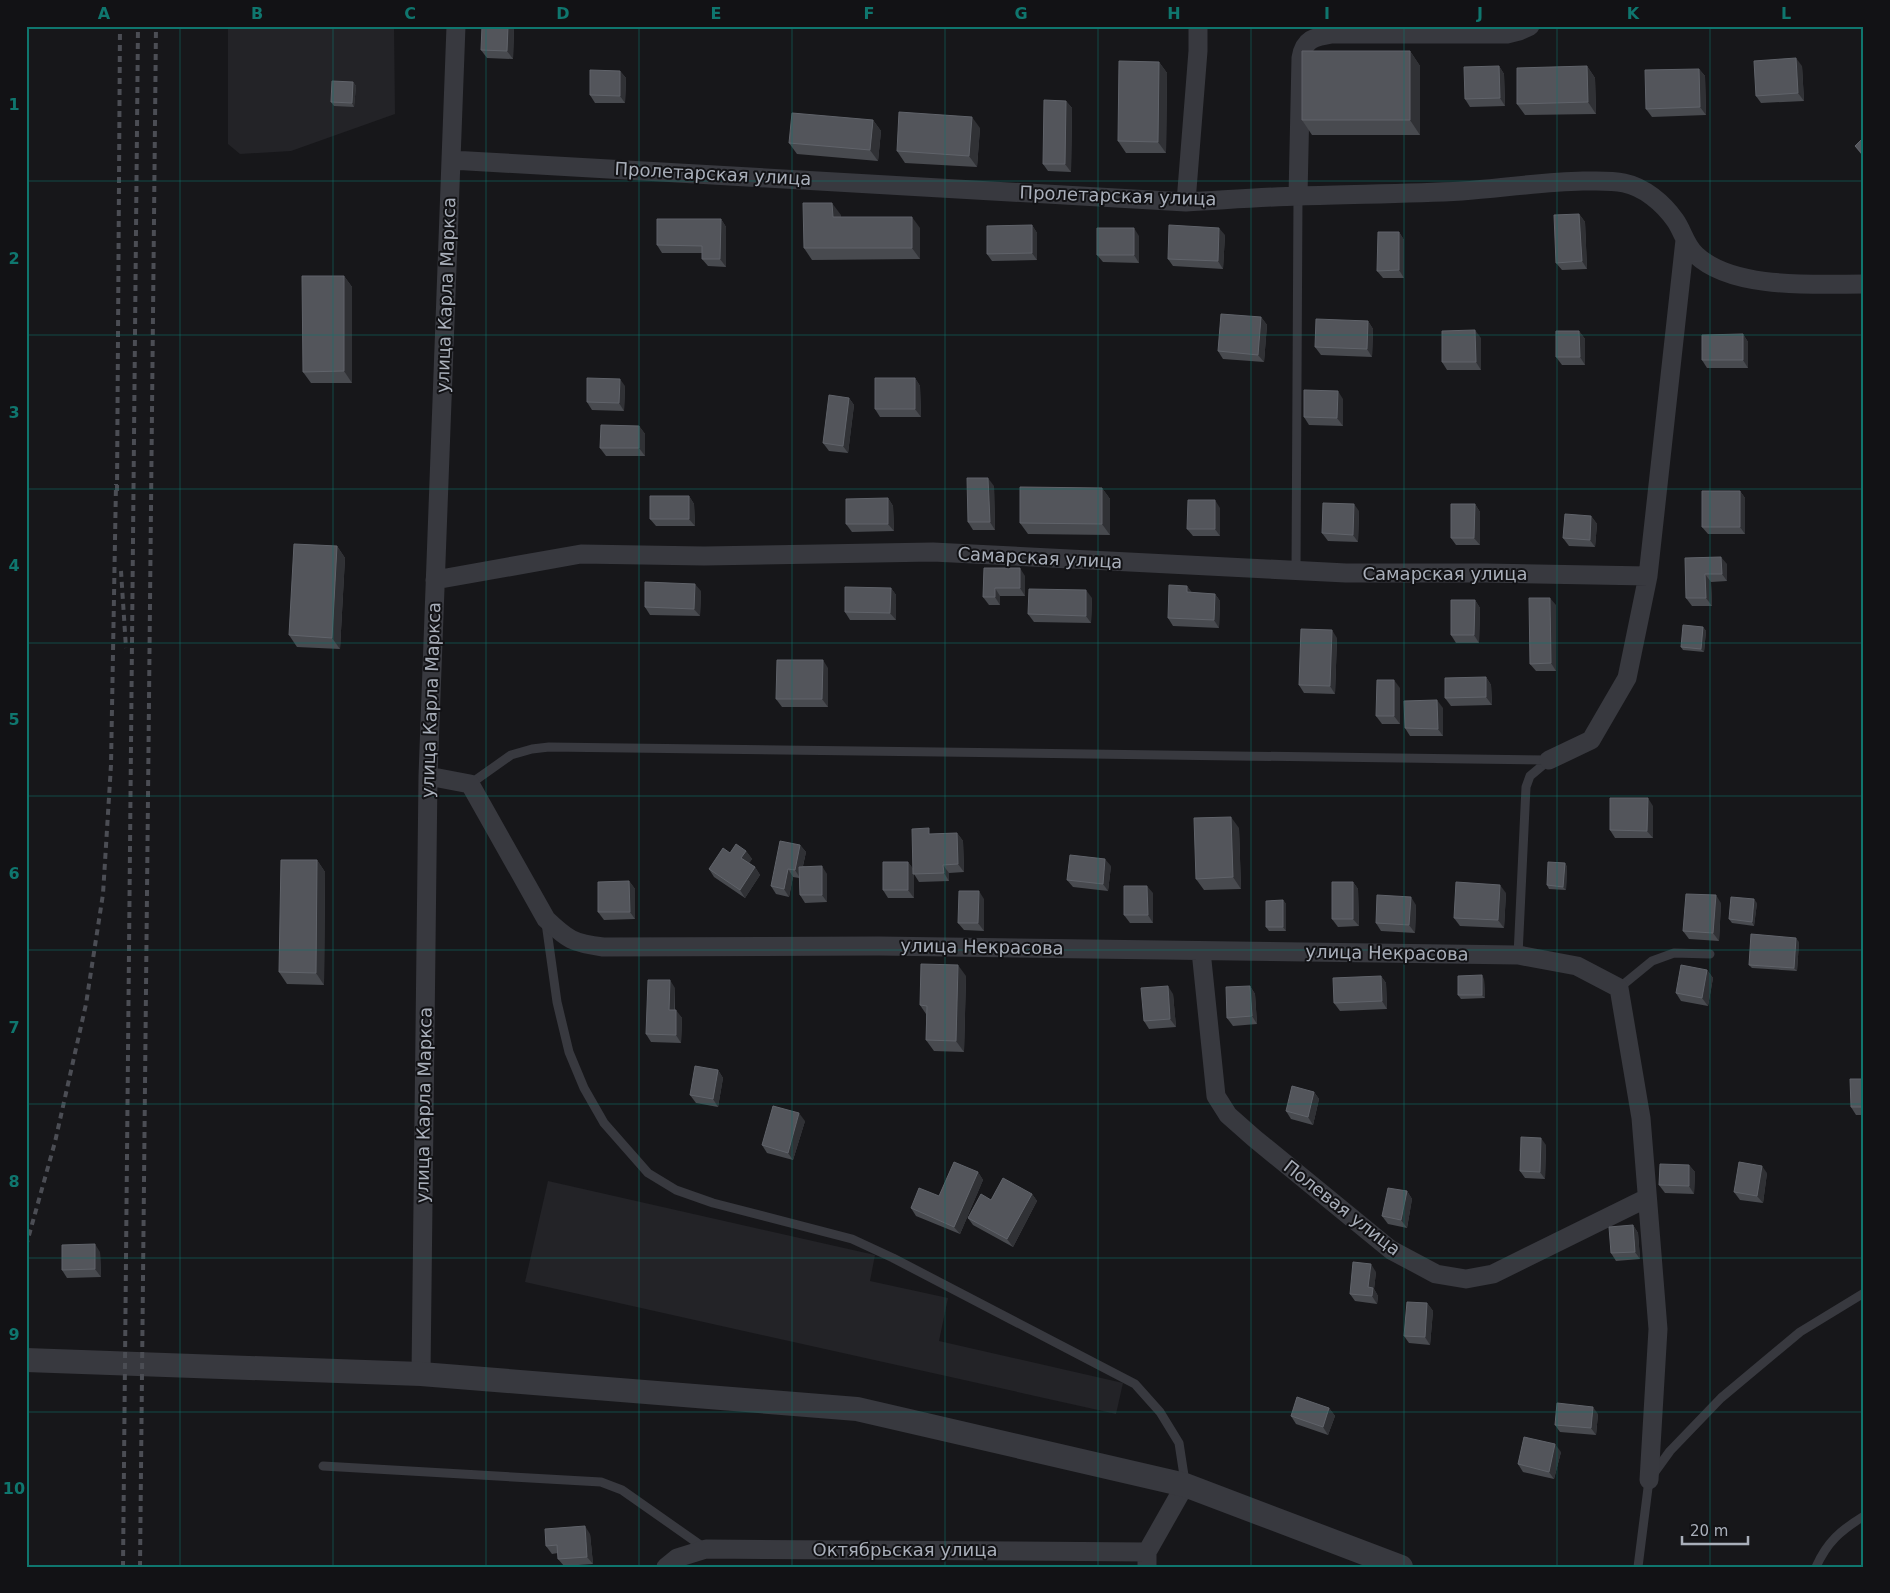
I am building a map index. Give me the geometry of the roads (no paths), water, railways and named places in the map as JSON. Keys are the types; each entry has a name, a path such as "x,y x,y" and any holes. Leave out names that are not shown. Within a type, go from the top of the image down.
{"street":[{"name":"улица Карла Маркса","path":"421,1374 428,776 456,26"},
{"path":"1186,202 1198,61 1198,26"},
{"path":"1298,196 1301,58 1302,49 1308,41 1318,36 1332,34 1507,34 1519,32 1530,26"},
{"name":"Пролетарская улица","path":"451,160 1186,202 1298,196 1460,191 1563,181 1609,180 1626,183 1642,189 1660,203 1675,220 1684,240 1695,255 1709,265 1729,274 1760,280 1799,284 1864,284"},
{"path":"1548,760 1591,740 1627,678 1648,576 1684,240"},
{"name":"Самарская улица","path":"435,580 581,554 704,556 932,552 1346,573 1648,576"},
{"path":"428,776 470,784"},
{"name":"улица Некрасова","path":"470,784 546,919 564,937 582,944 603,947 879,946 1518,955 1577,966 1619,988"},
{"name":"Полевая улица","path":"1201,950 1216,1096 1228,1115 1390,1250 1436,1274 1466,1280 1493,1274 1648,1198"},
{"path":"1619,988 1641,1118 1658,1329 1649,1480"},
{"path":"26,1360 421,1374 857,1409 1185,1485 1401,1567"},
{"path":"1147,1559 1185,1485"},
{"name":"Октябрьская улица","path":"666,1567 677,1558 706,1549 1147,1559"}],"lane":[{"path":"1296,571 1298,196"},
{"path":"470,784 510,755 549,747 1548,760"},
{"path":"1518,955 1526,787 1530,776 1548,760"},
{"path":"546,919 557,1002 569,1052 584,1088 604,1123 648,1174 676,1190 712,1203 852,1239 1135,1384 1160,1412 1179,1443 1185,1485"},
{"path":"1619,988 1652,961 1674,953 1710,954"},
{"path":"1638,1567 1649,1480 1670,1451 1721,1398 1800,1332 1864,1293"},
{"path":"323,1466 600,1482 622,1490 706,1549"},
{"path":"1816,1567 1824,1550 1842,1530 1864,1516"}],"railway":[{"path":"117,491 120,26"},
{"path":"123,1567 138,26"},
{"path":"140,1567 156,26"},
{"path":"26,1246 55,1142 86,1004 103,894 111,765 116,484"},
{"path":"121,571 126,648"}]}
